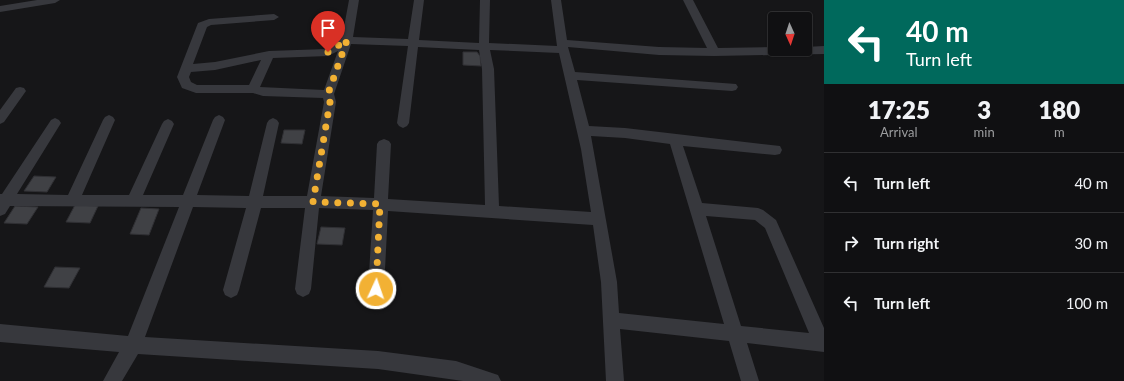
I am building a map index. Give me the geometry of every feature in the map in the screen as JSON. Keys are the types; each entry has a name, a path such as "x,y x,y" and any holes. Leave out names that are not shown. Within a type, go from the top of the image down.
{"street":[{"path":"0,9 55,0"},
{"path":"302,289 313,202 330,102 328,94 347,40 354,0"},
{"path":"403,123 419,0"},
{"path":"485,0 484,46 488,69 492,211"},
{"path":"556,0 563,47 584,131 609,282 615,381"},
{"path":"688,0 714,52"},
{"path":"274,17 209,22 202,25 183,77 186,85 196,89 253,89 263,92 328,94"},
{"path":"187,68 215,66 269,55 328,52 347,40 414,44 714,52 824,50"},
{"path":"253,89 269,55"},
{"path":"570,76 732,87"},
{"path":"0,119 20,90"},
{"path":"73,199 109,120"},
{"path":"112,381 133,345 219,120"},
{"path":"2,203 54,123"},
{"path":"231,290 255,202 273,123"},
{"path":"133,201 168,124"},
{"path":"584,131 625,133 675,140 775,150"},
{"path":"675,140 750,381"},
{"path":"376,289 384,144"},
{"path":"2,203 73,199 187,202 313,202 380,204 599,219"},
{"path":"697,208 758,214 771,224 823,343"},
{"path":"611,320 823,343"},
{"path":"0,333 133,345 378,360 456,370 492,381"}],"building":[{"path":"463,52 477,52 480,56 481,66 463,65"},
{"path":"284,130 305,130 302,144 281,143"},
{"path":"34,176 56,177 47,192 24,191"},
{"path":"75,205 98,206 90,223 66,222"},
{"path":"15,206 38,207 27,224 4,223"},
{"path":"141,208 159,209 149,235 130,234"},
{"path":"321,227 345,228 342,245 317,244"},
{"path":"55,267 80,268 69,288 44,287"}],"route":[{"path":"328,52 347,40 328,94 330,102 313,202 380,204 376,289"}]}
